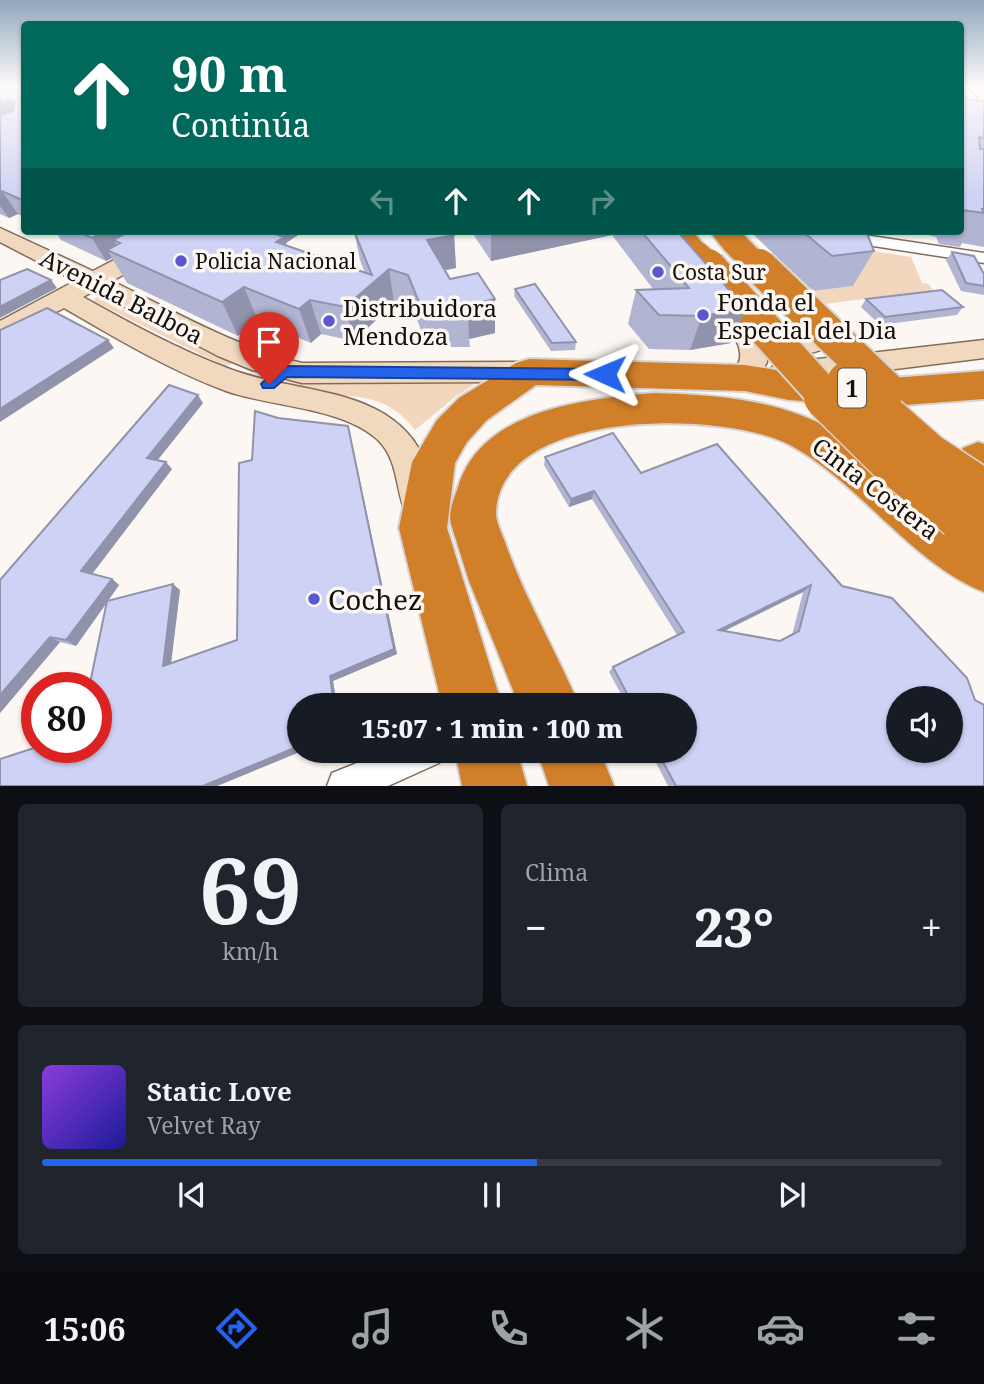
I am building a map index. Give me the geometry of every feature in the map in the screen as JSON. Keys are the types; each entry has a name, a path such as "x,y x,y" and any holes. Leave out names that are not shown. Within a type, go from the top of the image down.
{"highway":[{"name":"1","path":"706,236 928,424 984,463"},
{"path":"706,236 877,450 914,483 976,514"},
{"path":"469,693 423,528 435,462 452,431 473,409 529,372"},
{"name":"Avenida Balboa","path":"529,372 745,378 789,386 879,393 984,385"},
{"name":"Cinta Costera","path":"544,693 486,560 473,515 479,484 495,461 515,442 564,420 595,413 628,410 708,410 748,413 788,426 827,446 984,568"},
{"path":"489,763 495,786"},
{"path":"573,763 582,786"}],"street":[{"name":"Avenida Balboa","path":"0,234 262,363 295,385 376,422 400,442 414,471 423,528"},
{"path":"0,332 178,235"},
{"path":"659,235 742,332 754,356 745,378"},
{"path":"834,235 984,258"},
{"name":"1","path":"706,236 833,330 862,345 903,357"},
{"name":"Avenida Balboa","path":"64,297 188,364 239,384 295,385 352,370 529,372"},
{"path":"742,332 769,343 803,345 816,342 833,330"},
{"name":"Avenida Balboa","path":"745,378 984,349"},
{"path":"345,786 399,763"}],"shaded area":[{"path":"841,246 911,257 922,283 928,284 941,298 896,295 824,304 811,291 853,286"},
{"path":"97,296 234,362 226,367 93,301"},
{"path":"286,380 346,384 475,384 415,430 401,415 386,405 370,399 320,393 285,383"}],"building":[{"path":"0,125 21,125 21,200 0,192"},
{"path":"964,125 984,125 984,138 979,137 980,149 984,149 984,213 964,210"},
{"path":"122,235 278,235 284,237 276,242 372,275 356,235 454,235 427,240 450,279 478,273 495,299 465,306 468,313 423,312 408,275 389,269 345,307 310,300 299,309 244,287 222,302 107,250 120,243 113,240"},
{"path":"644,235 681,235 746,309 702,316 659,315 636,290 689,288"},
{"path":"807,235 868,235 874,251 832,256"},
{"path":"952,252 974,256 984,274 984,286 966,283"},
{"path":"27,269 51,280 0,307 0,280"},
{"path":"535,284 576,342 552,343 515,289"},
{"path":"942,290 963,307 885,317 866,299"},
{"path":"47,308 108,340 0,409 0,330"},
{"path":"169,385 198,395 147,458 166,462 81,571 112,579 66,640 50,637 0,695 0,580"},
{"name":"Cochez","path":"255,411 278,418 348,426 394,649 330,676 332,693 287,693 287,751 203,786 0,786 0,759 21,752 21,763 112,763 112,672 92,672 107,601 173,584 163,666 237,640 239,463 252,460"},
{"path":"613,433 641,473 717,444 842,586 892,598 967,678 975,700 984,705 984,786 676,786 664,763 697,763 697,693 627,693 613,667 684,632 594,491 571,499 545,457","holes":["811,585 799,631 780,641 719,630"]}],"place":[{"name":"Policia Nacional","path":"181,261"},
{"name":"Costa Sur","path":"658,272"},
{"name":"Fonda el Especial del Dia","path":"703,315"},
{"name":"Distribuidora Mendoza","path":"329,321"},
{"name":"Cochez","path":"314,599"}],"route":[{"path":"269,384 283,372 352,370 605,374"}]}
